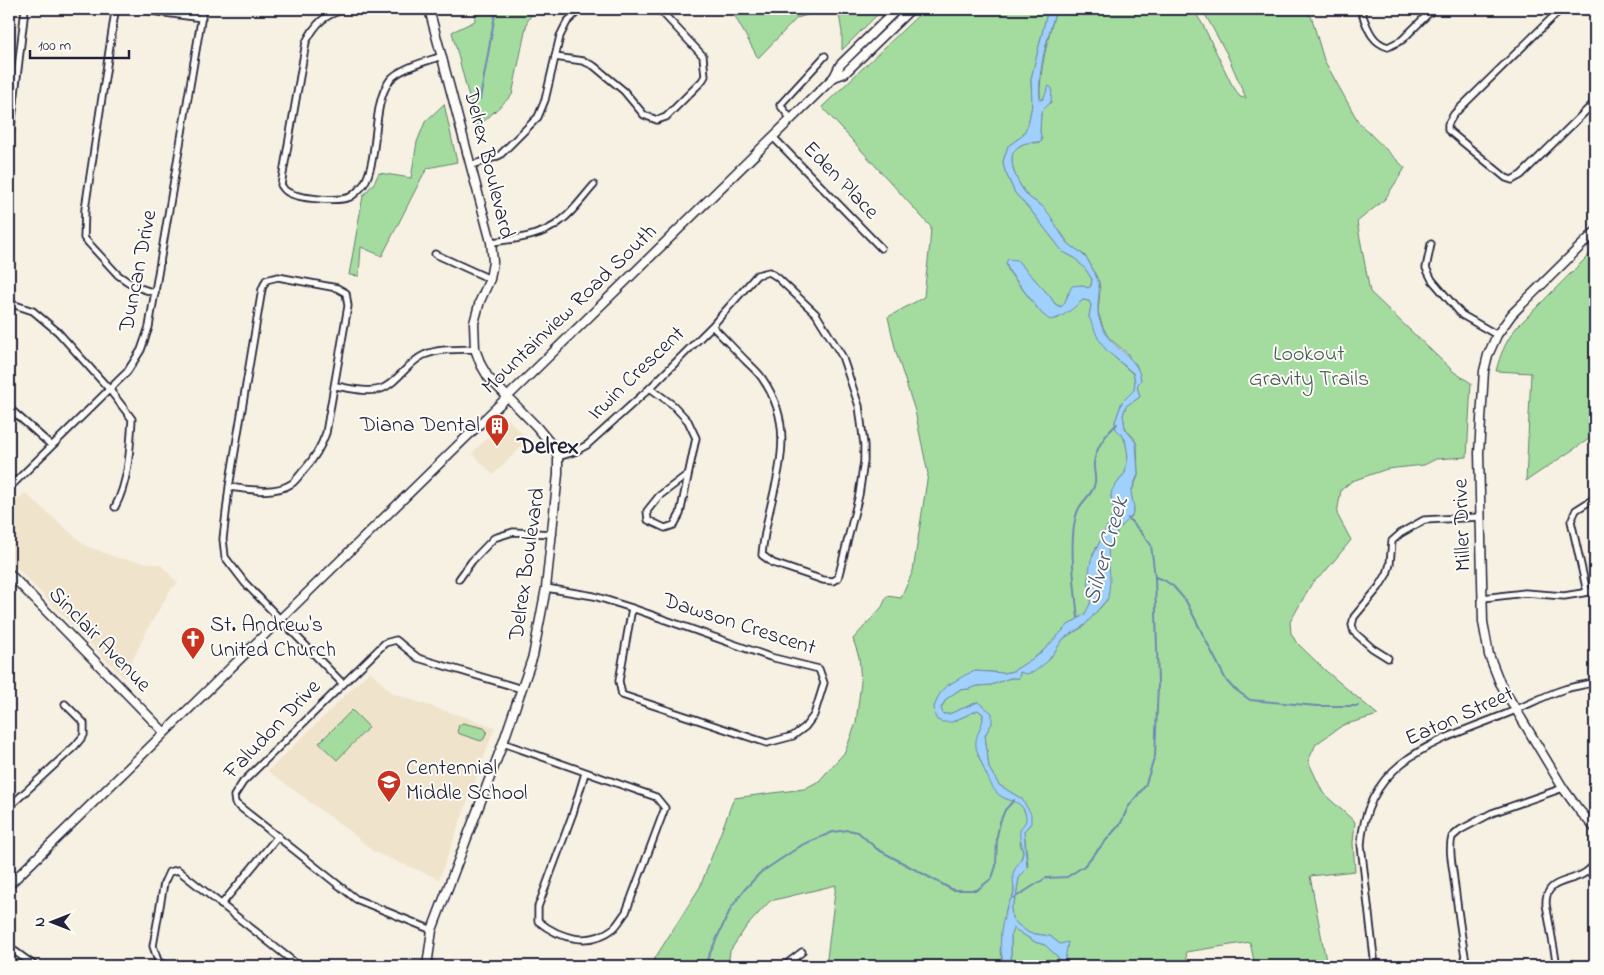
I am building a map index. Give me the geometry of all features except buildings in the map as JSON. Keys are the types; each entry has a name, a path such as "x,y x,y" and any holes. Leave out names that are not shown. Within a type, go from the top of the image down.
{"street":[{"path":"9,145 25,9"},
{"path":"118,9 115,12 85,209 84,238 118,275 134,286 155,293"},
{"path":"136,9 202,18"},
{"name":"Duncan Drive","path":"9,488 127,372 141,350 149,326 155,293 203,9"},
{"path":"345,9 333,12 322,19 313,29 306,42 281,185 285,191 301,196 331,200 351,197 363,186 370,172 380,105 390,79 400,72 442,56"},
{"name":"Delrex Boulevard","path":"427,966 432,930 503,743 533,656 546,588 558,474 558,457 551,444 488,377 475,350 474,323 480,301 490,279 493,262 491,242 429,9"},
{"path":"471,164 500,155 538,117 545,100 560,36 567,22 580,9"},
{"path":"555,57 583,61 594,66 624,91 644,115 657,120 666,118 702,82 705,76 703,56 659,9"},
{"name":"Mountainview Road South","path":"9,884 834,77 840,65 897,9"},
{"name":"Mountainview Road South","path":"834,77 845,72 911,9"},
{"path":"1360,9 1374,38 1379,44 1388,47 1402,40 1433,9"},
{"path":"1561,9 1454,114 1448,124 1448,130 1506,178 1512,180 1522,175 1595,102"},
{"path":"791,119 780,105 825,56"},
{"name":"Eden Place","path":"773,137 881,248"},
{"path":"491,242 527,237 546,230 562,221 594,185"},
{"name":"Miller Drive","path":"1595,232 1512,314 1497,335 1488,355 1483,381 1479,453 1483,622 1489,655 1496,674 1516,710 1563,788 1578,810 1595,828"},
{"path":"1432,244 1426,268 1432,280 1462,316 1497,335"},
{"path":"435,254 490,279"},
{"name":"Irwin Crescent","path":"558,457 587,445 650,388 712,326 757,275 769,272 777,277 816,314 842,356 859,406 864,444 864,461 859,495 838,578 833,581 823,580 773,563 762,555 764,537 782,458 783,438 780,416 762,377 712,326"},
{"path":"229,487 258,491 273,490 291,484 310,464 322,445 335,386 348,306 346,293 337,288 278,277 266,280 262,289 229,487 223,540 225,557 245,583 343,684"},
{"path":"9,303 33,311 58,332 109,389 132,419 126,472 121,496 115,507"},
{"path":"335,386 364,390 381,389 388,385 409,364 424,355 442,350 475,350"},
{"path":"650,388 688,421 696,438 680,514 674,525 665,528 648,520 647,511 659,496 688,474"},
{"path":"9,408 51,446"},
{"path":"1587,592 1571,521 1576,510 1595,498"},
{"path":"1388,658 1372,648 1354,632 1352,625 1354,617 1379,587 1387,574 1392,541 1396,536 1424,520 1480,517"},
{"path":"459,579 494,538 513,532 553,534"},
{"name":"Sinclair Avenue","path":"9,573 164,732"},
{"name":"Dawson Crescent","path":"546,588 594,596 632,608 770,656 819,669 824,684 814,715 806,727 792,736 767,743 622,695 619,681 632,608"},
{"path":"1483,598 1525,594 1564,596 1595,591"},
{"name":"Faludon Drive","path":"432,930 356,899 235,803 234,796 243,782 385,643 396,640 418,658 522,689"},
{"name":"Eaton Street","path":"1375,966 1361,845 1365,818 1376,792 1391,772 1413,755 1460,731 1564,689 1595,682"},
{"path":"9,805 75,746 84,735 84,723 65,704"},
{"path":"503,743 656,797 665,808 626,912 616,926 602,936 585,940 567,938 549,930 538,921 538,908 573,813 585,773"},
{"path":"1467,966 1450,847 1452,837 1460,830 1492,814 1563,788"},
{"path":"221,905 278,836"},
{"path":"1557,966 1546,904 1548,892 1553,885 1583,874 1595,864"},
{"path":"164,966 158,961 153,946 164,883 169,872 178,870 299,966"},
{"path":"9,946 30,965"},
{"path":"788,966 802,952"}],"shaded area":[{"path":"507,418 528,440 493,475 472,453"},
{"path":"25,493 86,546 118,558 161,565 178,583 171,589 147,630 124,678 9,560 9,508"},
{"name":"Centennial Middle School","path":"370,671 391,692 495,727 439,879 374,852 353,834 268,771"}],"green space":[{"path":"474,9 535,9 527,22 512,95 477,128 452,32 475,21"},
{"path":"731,9 827,9 797,18 758,58"},
{"path":"838,9 883,9 842,50 842,32"},
{"path":"925,9 1048,9 1031,79 1032,105 1028,125 1022,136 1008,146 1003,162 1015,193 1063,252 1075,258 1086,270 1092,279 1091,286 1088,288 1081,285 1068,293 1062,307 1055,304 1017,260 1006,264 1009,272 1042,314 1057,319 1083,300 1089,301 1091,305 1089,317 1113,356 1133,374 1135,381 1134,390 1122,402 1115,422 1116,429 1123,436 1127,447 1127,465 1125,473 1115,486 1111,496 1114,512 1093,553 1088,579 1091,595 1090,606 1085,614 1067,626 1050,645 1030,661 1013,671 1004,673 975,671 948,685 934,707 952,722 978,710 983,714 978,755 992,785 1004,798 1018,802 1027,818 1020,843 1023,852 1014,872 1014,893 1006,909 1000,952 1004,966 826,966 836,885 770,901 746,927 730,951 728,966 650,966 700,887 734,798 804,789 819,781 845,752 856,723 861,682 859,657 853,639 882,607 887,596 901,598 913,571 928,474 915,411 896,352 888,317 924,297 931,227 822,107"},
{"name":"Lookout Gravity Trails","path":"1056,9 1193,9 1203,25 1231,83 1240,97 1246,98 1227,54 1202,9 1302,9 1311,16 1324,60 1359,123 1405,168 1385,199 1357,222 1370,292 1454,372 1471,383 1467,457 1436,459 1424,465 1387,469 1352,481 1341,490 1337,514 1351,540 1324,573 1312,583 1290,622 1291,633 1296,642 1326,671 1378,715 1343,725 1316,744 1308,761 1323,793 1355,822 1353,843 1355,871 1310,876 1327,966 1255,966 1250,942 1186,952 1188,966 1066,966 1060,944 1050,936 1029,933 1012,918 1011,909 1016,897 1019,878 1028,866 1024,831 1031,823 1022,799 999,785 989,768 985,735 992,723 978,702 949,714 943,714 941,709 946,699 959,690 991,685 1010,678 1019,678 1020,672 1048,661 1064,638 1083,627 1107,600 1108,548 1119,529 1134,510 1131,493 1138,476 1137,445 1134,438 1125,428 1123,415 1126,406 1140,397 1137,386 1141,379 1136,364 1130,360 1128,354 1108,337 1103,327 1098,312 1099,282 1088,260 1069,244 1042,206 1027,196 1016,178 1012,164 1012,153 1016,148 1027,142 1036,143 1042,141 1040,132 1041,112 1051,102 1049,86 1043,99 1040,100 1041,77"},
{"path":"444,104 457,162 428,168 382,256 361,247 359,276 349,275 363,196 374,183 379,173 411,178 417,142 425,122"},
{"path":"1595,249 1595,435 1526,481 1531,373 1496,371 1501,354 1516,328"},
{"path":"352,710 369,727 337,760 319,743"},
{"path":"463,723 484,728 487,731 484,739 481,741 457,732 459,725"},
{"path":"1013,928 1035,942 1045,945 1058,957 1061,966 1011,966 1011,935"}],"water":[{"name":"Silver Creek","path":"1048,9 1056,9 1044,54 1039,88 1040,100 1043,99 1049,86 1052,88 1051,102 1041,112 1040,132 1042,141 1018,147 1013,155 1013,167 1020,186 1027,195 1046,210 1068,243 1089,262 1099,284 1098,314 1102,328 1112,342 1132,361 1139,372 1141,380 1137,386 1140,397 1126,406 1123,415 1125,428 1136,443 1138,474 1131,492 1134,508 1132,516 1119,529 1108,548 1110,581 1108,598 1085,625 1064,638 1048,661 1034,672 1026,674 1020,672 1019,678 1010,678 991,685 959,690 946,699 941,708 943,714 949,714 978,702 992,713 992,723 985,735 989,768 999,785 1022,799 1031,814 1031,823 1024,831 1027,868 1019,878 1016,897 1011,909 1012,918 1029,933 1050,936 1060,944 1068,942 1066,966 1061,966 1058,957 1045,945 1035,942 1013,928 1011,935 1011,966 1004,966 1000,943 1001,929 1007,907 1014,893 1013,874 1023,853 1020,834 1026,817 1018,803 1000,796 996,792 984,770 976,747 983,714 978,710 952,722 943,722 937,720 934,707 945,687 975,671 1004,673 1013,671 1040,654 1067,626 1085,614 1091,602 1088,579 1091,560 1114,512 1111,496 1112,490 1125,473 1128,456 1125,439 1116,429 1115,422 1122,402 1134,390 1135,381 1133,373 1106,350 1098,338 1089,317 1091,305 1089,301 1083,300 1063,315 1050,320 1042,314 1009,271 1006,263 1008,259 1017,260 1055,304 1061,307 1072,286 1081,285 1088,288 1091,286 1092,279 1086,270 1075,258 1063,252 1015,193 1003,162 1008,146 1022,136 1028,125 1032,105 1031,79"}],"waterway":[{"path":"480,99 496,9"},
{"name":"Silver Creek","path":"1078,618 1073,562 1075,519 1079,508 1094,486 1094,465 1099,446 1117,424"},
{"name":"Silver Creek","path":"1014,898 1046,878 1067,877 1084,866 1121,823 1128,807 1145,786 1155,756 1158,684 1155,577 1151,545 1128,518"},
{"path":"1155,577 1173,586 1186,601 1226,680 1232,687 1250,700 1317,706 1358,706"},
{"path":"704,966 731,908 760,873 802,845 833,832 848,830 858,832 877,849 953,890 977,890 992,878 996,866 997,836 1000,822 1005,810 1014,800"}],"place":[{"name":"Diana Dental","path":"497,447"},
{"name":"St. Andrew's United Church","path":"193,660"},
{"name":"Centennial Middle School","path":"389,803"}],"district":[{"name":"Delrex","path":"548,447"}]}
